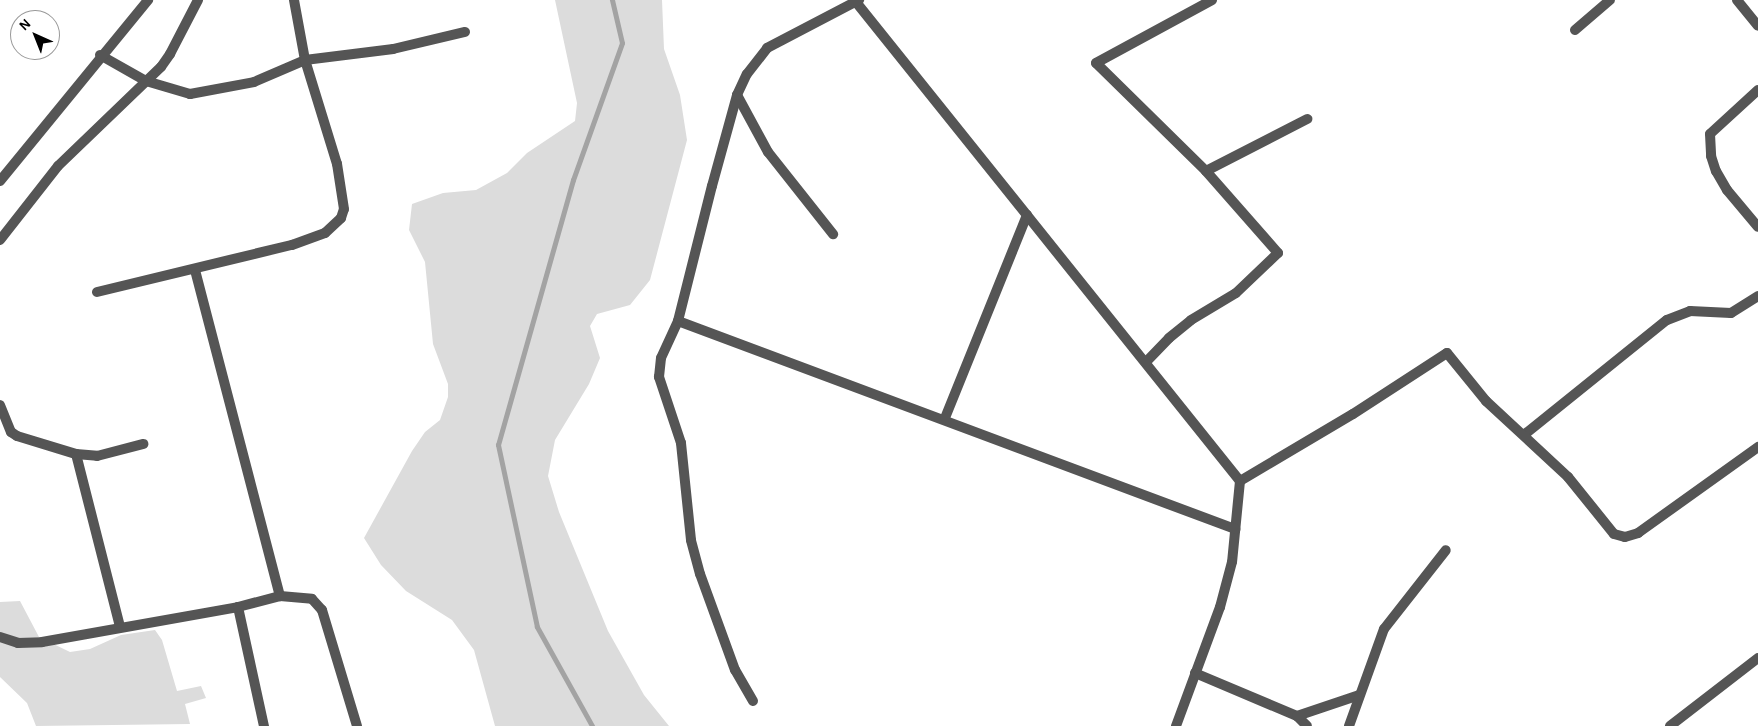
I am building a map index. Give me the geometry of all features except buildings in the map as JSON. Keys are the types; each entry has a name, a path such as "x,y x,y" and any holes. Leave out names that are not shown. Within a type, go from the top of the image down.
{"street":[{"path":"0,182 100,55 148,0"},
{"path":"0,240 58,166 146,81 170,54 198,0"},
{"path":"97,292 196,270 325,233 340,218 344,209 337,164 305,60 294,0"},
{"path":"1146,362 1169,338 1191,320 1236,293 1278,253 1206,171 1096,63 1212,0"},
{"path":"1575,30 1610,0"},
{"path":"1737,0 1758,26"},
{"path":"753,701 735,670 700,574 692,540 681,442 659,377 661,358 678,321 737,95 757,58 767,48 857,1 1240,481 1232,562 1220,607 1176,726"},
{"path":"100,55 146,81 201,94 254,82 305,60 393,48 465,32"},
{"path":"1758,90 1710,134 1711,156 1716,171 1727,190 1758,226"},
{"path":"737,95 768,152 833,234"},
{"path":"1206,171 1308,120"},
{"path":"945,418 1027,216"},
{"path":"196,270 280,596"},
{"path":"1525,434 1667,320 1690,312 1731,313 1758,296"},
{"path":"678,321 945,418 1236,529"},
{"path":"1240,481 1353,414 1447,353 1486,401 1525,434 1568,477 1614,534 1625,537 1638,533 1758,448"},
{"path":"0,405 11,432 17,436 76,454 97,456 143,444"},
{"path":"76,454 120,626"},
{"path":"1349,726 1384,629 1446,550"},
{"path":"0,637 18,642 42,642 120,626 238,607 280,596 312,599 322,610 357,726"},
{"path":"238,607 264,726"},
{"path":"1670,726 1758,658"},
{"path":"1195,673 1297,716 1307,726"},
{"path":"1297,716 1359,694"}],"shaded area":[{"path":"555,0 662,0 664,49 680,95 687,140 650,280 630,305 597,314 590,326 600,358 589,384 555,440 548,476 559,512 608,631 644,695 669,726 495,726 474,650 452,620 406,591 381,565 364,538 412,451 425,432 440,420 448,397 448,384 433,344 425,262 409,230 412,204 443,193 476,190 507,173 527,153 575,121 577,103"},
{"path":"20,601 39,637 70,652 90,649 121,635 155,630 162,640 177,691 201,686 206,698 185,704 190,724 36,726 27,703 0,677 0,602"}],"waterway":[{"path":"592,726 537,627 498,445 573,180 622,43 612,0"}]}
